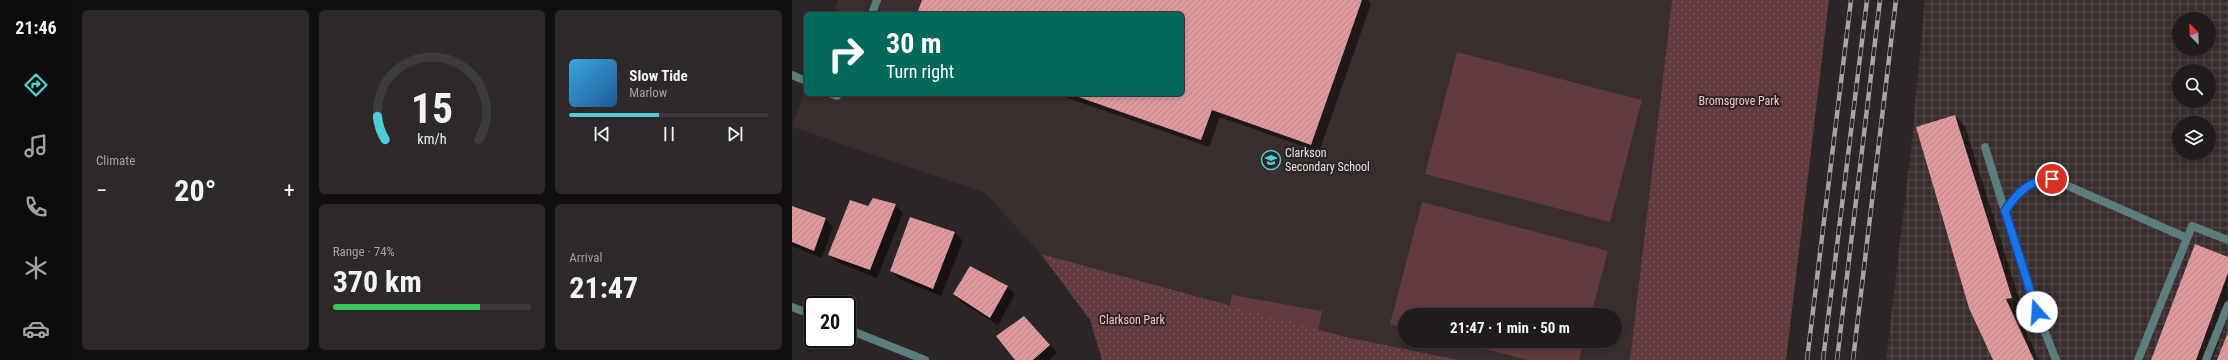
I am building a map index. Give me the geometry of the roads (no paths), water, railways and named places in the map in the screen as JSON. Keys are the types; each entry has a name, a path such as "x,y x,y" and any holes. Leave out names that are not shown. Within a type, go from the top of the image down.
{"street":[{"path":"873,12 877,0"},
{"path":"792,75 804,80"},
{"path":"1986,147 2032,299 2056,360"},
{"path":"2005,211 2024,187 2034,182 2052,179 2187,238"},
{"path":"2138,360 2192,226 2228,240"},
{"path":"2206,360 2228,305"},
{"path":"792,307 804,312"},
{"path":"856,333 925,360"}],"railway":[{"path":"1807,360 1851,0"},
{"path":"1823,360 1867,0"},
{"path":"1837,360 1880,0"},
{"path":"1853,360 1896,0"}],"place":[{"name":"Clarkson Secondary School","path":"1271,160"}],"park label":[{"name":"Bromsgrove Park","path":"1739,101"},
{"name":"Clarkson Park","path":"1132,320"}]}
